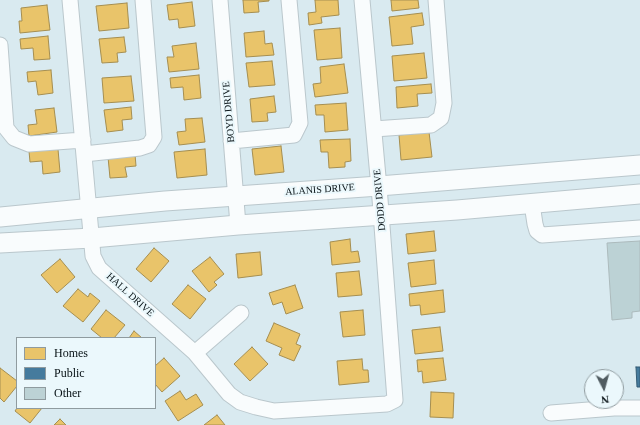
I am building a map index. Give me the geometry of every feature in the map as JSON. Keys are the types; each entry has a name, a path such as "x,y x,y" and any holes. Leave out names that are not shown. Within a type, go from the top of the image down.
{"main road":[{"name":"ALANIS DRIVE","path":"0,217 165,201 379,186 640,165"},
{"path":"0,242 92,238 238,225 532,204 640,194"}],"street":[{"name":"HALL DRIVE","path":"70,0 93,256 99,268 195,353 229,394 240,402 256,408 274,411 387,404 395,400"},
{"path":"0,45 6,128 14,138 29,144 140,148 149,145 154,137 143,0"},
{"name":"BOYD DRIVE","path":"220,0 238,225"},
{"path":"231,140 294,136 300,123 289,0"},
{"name":"DODD DRIVE","path":"362,0 379,186 395,400"},
{"path":"374,129 431,125 441,118 444,103 436,0"},
{"path":"532,204 537,231 542,235 640,228"},
{"path":"195,353 241,313"},
{"path":"551,413 614,408 640,408"}],"building: Homes":[{"path":"243,0 269,1 258,2 259,12 244,13"},
{"path":"315,0 338,0 339,15 321,17 322,23 309,25 308,13 316,12"},
{"path":"391,0 418,0 419,8 392,11"},
{"path":"192,2 195,26 179,28 178,19 169,20 167,5"},
{"path":"127,3 129,28 99,31 96,6"},
{"path":"47,5 50,30 20,33 19,21 22,21 21,8"},
{"path":"422,13 424,25 411,27 413,44 392,46 389,17"},
{"path":"340,28 342,58 317,60 314,30"},
{"path":"264,31 265,44 272,43 274,55 246,57 244,33"},
{"path":"48,36 50,59 34,60 33,48 21,49 20,39"},
{"path":"124,37 126,52 117,53 118,62 102,63 99,39"},
{"path":"196,43 199,69 169,72 167,57 174,57 172,46"},
{"path":"424,53 427,78 394,81 392,56"},
{"path":"272,61 275,85 249,87 246,63"},
{"path":"344,64 348,93 315,97 313,84 321,83 320,67"},
{"path":"51,70 53,93 38,95 36,81 28,82 27,72"},
{"path":"199,75 201,98 184,100 183,87 171,88 170,78"},
{"path":"131,76 134,101 104,103 102,78"},
{"path":"431,84 432,93 417,94 418,106 397,108 396,87"},
{"path":"274,96 276,112 267,113 268,121 252,122 250,99"},
{"path":"346,103 348,130 325,132 324,115 316,115 315,105"},
{"path":"131,107 132,119 122,120 123,130 107,132 104,110"},
{"path":"54,108 57,132 29,136 28,125 37,124 35,110"},
{"path":"202,118 205,142 179,145 177,132 186,131 185,119"},
{"path":"429,132 432,157 401,160 399,135"},
{"path":"350,139 351,161 345,162 345,167 329,168 328,152 321,152 320,140"},
{"path":"281,146 284,172 255,175 252,149"},
{"path":"58,149 60,172 43,174 42,161 30,162 29,151"},
{"path":"205,149 207,175 177,178 174,152"},
{"path":"135,154 136,166 125,167 127,177 110,178 108,157"},
{"path":"434,231 436,251 408,254 406,234"},
{"path":"350,239 351,252 358,251 360,262 332,265 330,242"},
{"path":"154,248 169,261 151,282 136,269"},
{"path":"260,252 262,275 238,278 236,254"},
{"path":"210,257 224,274 214,282 217,285 209,292 192,271"},
{"path":"60,259 75,277 57,293 41,275"},
{"path":"434,260 436,284 411,287 408,263"},
{"path":"359,271 362,295 338,297 336,273"},
{"path":"188,285 206,299 190,319 172,304"},
{"path":"295,285 303,308 286,314 282,302 273,305 269,293"},
{"path":"78,289 88,297 90,293 100,301 83,322 63,306"},
{"path":"443,290 445,312 421,315 420,305 410,306 409,294"},
{"path":"106,310 125,325 115,337 101,337 91,329"},
{"path":"363,310 365,335 343,337 340,312"},
{"path":"274,323 300,334 296,344 301,346 294,361 279,355 282,348 266,341"},
{"path":"440,327 443,351 415,354 412,330"},
{"path":"134,331 141,337 130,337"},
{"path":"252,347 268,364 250,381 234,364"},
{"path":"164,358 180,376 162,392 156,385 156,365"},
{"path":"443,358 446,380 423,383 422,371 418,372 417,360"},
{"path":"362,359 363,370 368,370 369,382 339,385 337,361"},
{"path":"0,368 16,380 16,387 4,402 0,398"},
{"path":"180,391 186,400 196,394 203,405 178,421 165,401"},
{"path":"431,392 454,393 453,418 430,417"},
{"path":"16,409 41,409 30,423 15,411"},
{"path":"217,415 225,425 204,425"},
{"path":"60,419 66,425 54,425"}],"building: Public":[{"path":"636,367 640,367 640,387 637,387"}],"building: Other":[{"path":"640,241 640,311 632,312 632,318 612,320 607,243"}]}
